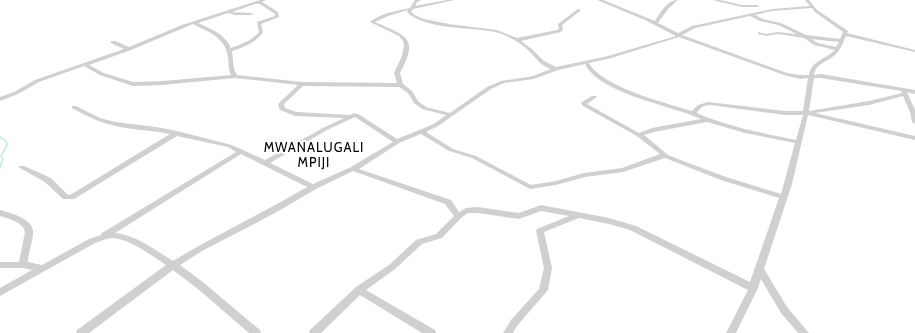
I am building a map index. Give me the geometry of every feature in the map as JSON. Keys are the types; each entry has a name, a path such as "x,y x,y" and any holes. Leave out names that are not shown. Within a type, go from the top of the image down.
{"street":[{"path":"0,99 16,93 37,81 120,54 165,33 264,0"},
{"path":"419,0 410,9 410,15 422,20 450,26 497,31 517,40 530,49 544,65 556,69"},
{"path":"400,86 397,73 404,62 405,42 402,36 372,22 378,18 410,9 453,0"},
{"path":"599,0 656,23 679,35 782,73 800,77 821,76 904,92 915,92"},
{"path":"656,23 666,8 676,0"},
{"path":"714,0 742,6 757,6 772,10"},
{"path":"754,0 757,6"},
{"path":"731,333 753,288 783,197 806,113 814,66 836,52 846,32 812,7 807,0"},
{"path":"230,50 249,42 260,34 261,31 259,23 277,17 277,13 263,4 253,3"},
{"path":"80,333 173,265 199,249 272,211 312,187 354,169 397,142 436,125 476,96 496,85 503,82 534,77 556,69 586,62 679,35 694,27 772,10 812,7"},
{"path":"517,40 559,31 561,29 560,24 579,10"},
{"path":"229,12 235,14 251,14"},
{"path":"751,15 762,20 779,24 816,44 838,49"},
{"path":"194,23 221,38 230,50 231,70 234,76"},
{"path":"760,34 766,35 778,33 806,38 842,41"},
{"path":"845,34 915,51"},
{"path":"113,42 131,48"},
{"path":"586,62 589,69 606,82 653,100 707,120 745,131 798,142"},
{"path":"87,64 102,74 133,84 163,83 234,76 302,84 400,86 410,92 420,106 451,115"},
{"path":"302,84 281,104 282,109 305,116 358,116 397,142"},
{"path":"694,114 700,105 709,103 785,113 806,113 869,103 904,92"},
{"path":"904,92 915,120"},
{"path":"594,97 586,100 584,103 585,105 639,135 666,156 696,170 724,180 783,197"},
{"path":"74,108 98,119 114,124 156,128 216,142 242,151 312,187"},
{"path":"806,113 915,138"},
{"path":"265,163 350,116"},
{"path":"639,135 652,130 707,120"},
{"path":"422,132 451,150 474,157 530,187 556,183 584,175 623,170 662,156 666,156"},
{"path":"22,167 48,180 66,197 71,197 176,133"},
{"path":"0,292 101,237 242,151"},
{"path":"354,169 448,202 458,216"},
{"path":"314,333 359,290 392,267 419,242 439,236 458,216 466,211 478,210 519,216 541,208 580,214 609,221 633,228 753,288"},
{"path":"0,213 16,218 30,227 31,232 23,254 23,266"},
{"path":"508,333 514,323 543,290 548,268 540,231 580,214"},
{"path":"101,237 111,235 121,236 137,243 173,265 201,286 256,333"},
{"path":"0,265 43,268"},
{"path":"759,268 784,310 804,333"},
{"path":"359,290 431,333"}],"waterway":[{"path":"0,137 6,141 7,145 1,156 3,159 0,168"}],"district":[{"name":"MWANALUGALI MPIJI","path":"314,154"}]}
